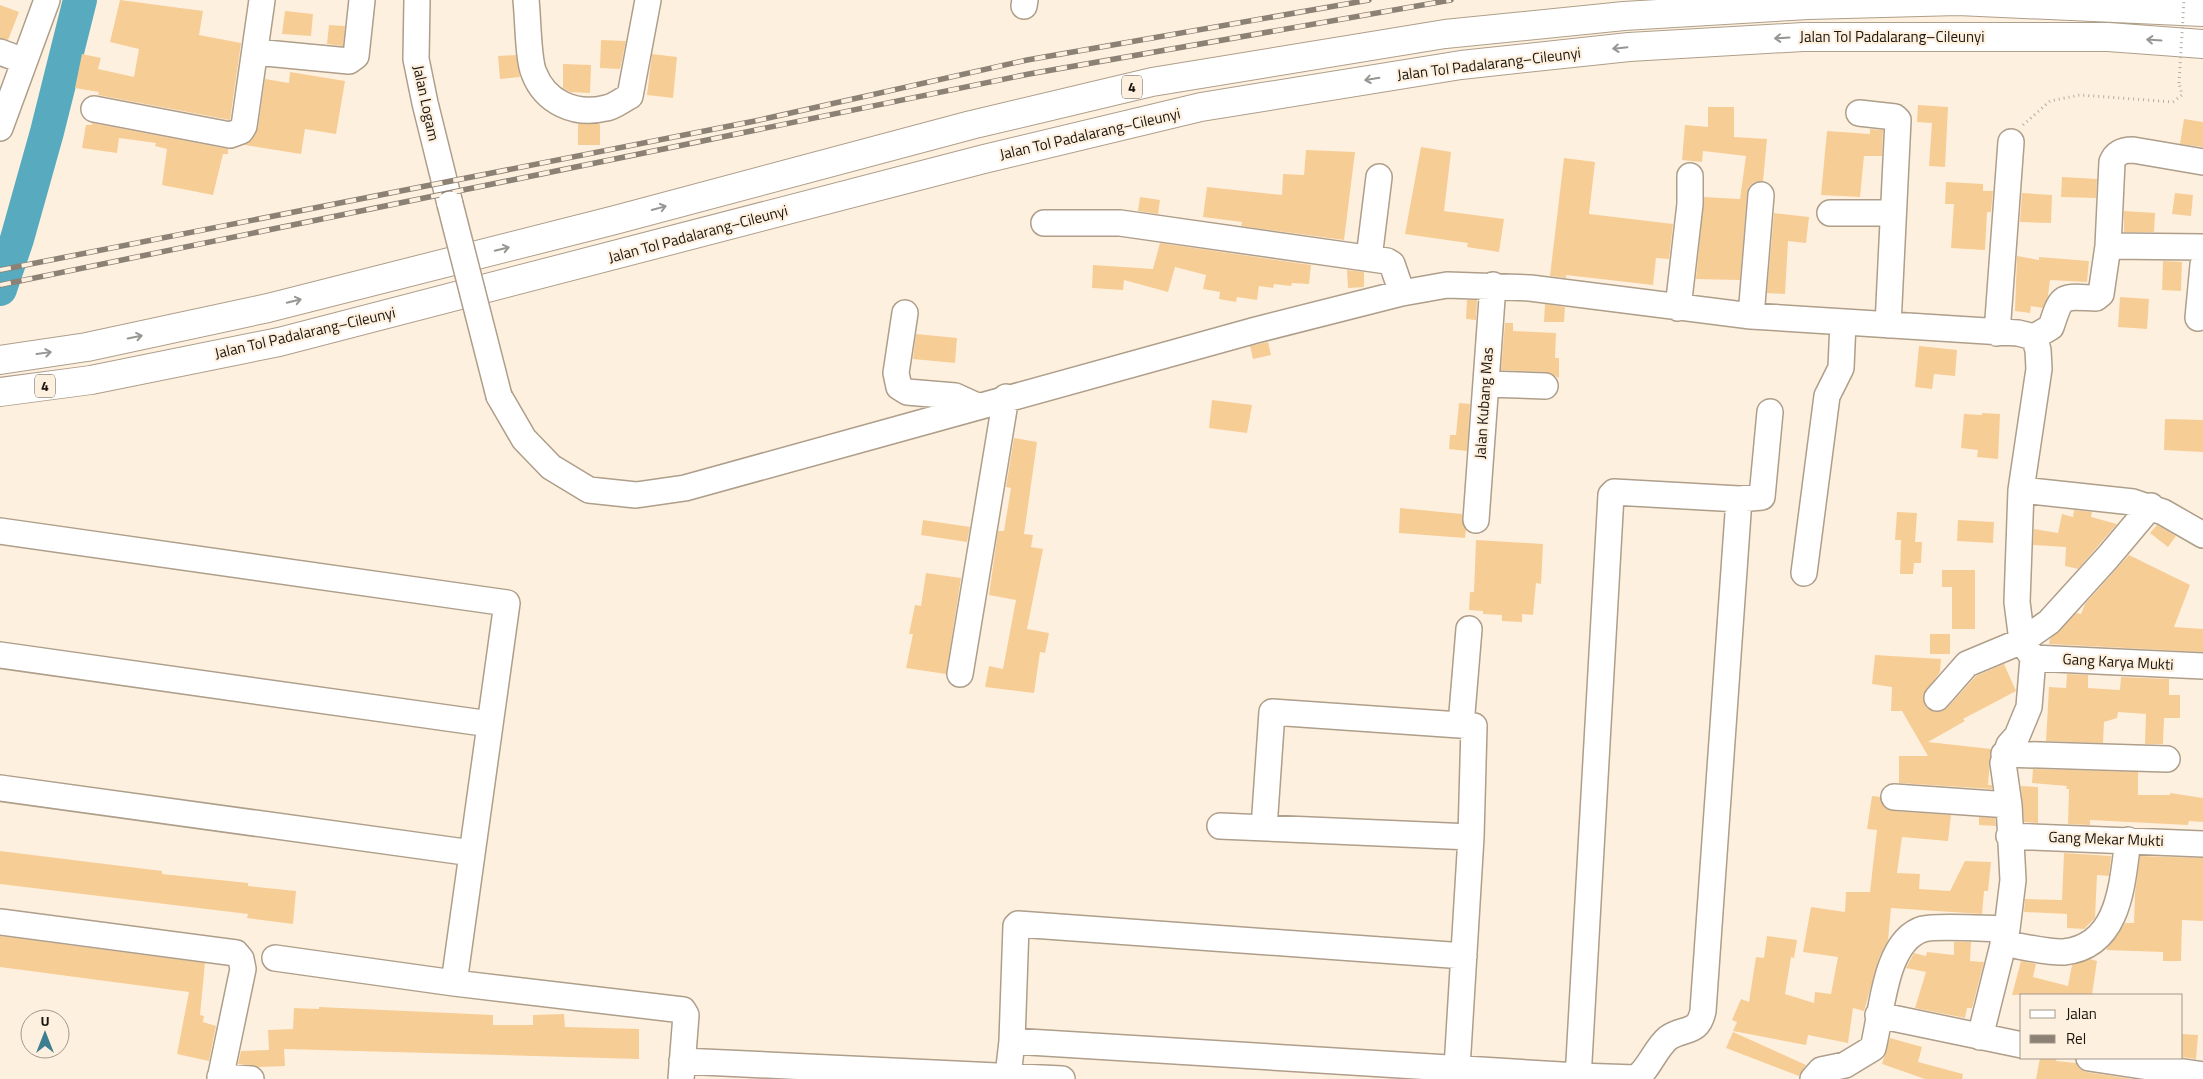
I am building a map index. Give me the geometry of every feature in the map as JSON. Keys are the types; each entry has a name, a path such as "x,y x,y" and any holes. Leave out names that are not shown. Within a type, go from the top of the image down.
{"highway":[{"name":"4","path":"0,360 88,347 268,308 615,220 971,125 1152,82 1445,34 1624,16 1808,5 1958,1 2203,12"},
{"name":"Jalan Tol Padalarang–Cileunyi","path":"0,392 91,380 279,342 984,159 1201,107 1461,65 1629,47 1803,37 2108,37 2203,44"}],"street":[{"path":"1,123 47,0"},
{"path":"94,109 236,134 241,131 244,126 262,0"},
{"path":"255,52 348,62 356,56 362,0"},
{"name":"Jalan Logam","path":"417,0 416,59 425,103 500,396 524,439 551,467 589,490 636,494 685,488 1006,398 1402,293 1447,285 1493,285 1530,288 1751,316 2034,337"},
{"path":"526,0 533,72 544,91 552,98 564,106 587,110 607,108 630,96 648,0"},
{"path":"0,52 24,61"},
{"path":"1859,113 1895,117 1898,120 1892,212 1888,325"},
{"path":"1997,333 2011,142"},
{"path":"1980,1036 2005,936 2013,880 2009,836 2009,805 2003,763 2004,754 2017,736 2029,707 2028,650 2017,602 2021,490 2039,369 2034,337 2051,327 2056,308 2061,301 2070,297 2096,298 2101,294 2108,246 2112,162 2114,157 2125,150 2133,150 2203,162"},
{"path":"1678,308 1690,204 1690,176"},
{"path":"1369,258 1379,177"},
{"path":"1751,316 1762,195"},
{"path":"1830,214 1892,212"},
{"path":"1044,223 1120,223 1387,261 1392,264 1402,293"},
{"path":"2108,246 2203,247"},
{"path":"2198,318 2203,265"},
{"name":"Jalan Kubang Mas","path":"1476,520 1493,285"},
{"path":"905,313 896,373 899,386 907,392 955,396 977,406"},
{"path":"1804,573 1827,396 1841,368 1843,322"},
{"path":"1486,384 1545,386"},
{"path":"960,674 1006,398"},
{"path":"1578,1077 1611,495 1614,492 1739,499 1759,498 1763,494 1770,412"},
{"path":"2021,490 2133,502 2150,506 2203,535"},
{"path":"1012,1041 1578,1077 1636,1078 1669,1038 1695,1028 1702,1020 1739,499"},
{"path":"1937,698 1967,664 2028,650 2049,622 2108,557 2150,506"},
{"path":"0,531 505,601 508,604 454,982"},
{"path":"1461,725 1469,629"},
{"name":"Gang Karya Mukti","path":"2028,650 2203,666"},
{"path":"0,655 490,724"},
{"path":"1264,828 1272,712 1474,726 1471,838 1457,1068"},
{"path":"2004,754 2167,759"},
{"path":"0,788 472,852"},
{"path":"1894,797 2009,805"},
{"path":"1220,826 1471,838"},
{"name":"Gang Mekar Mukti","path":"2009,836 2203,844"},
{"path":"1813,1079 1821,1070 1845,1065 1872,1049 1878,1014 1898,950 1908,936 1924,928 2005,936 2063,952 2093,943 2105,931 2112,918 2123,879 2128,840"},
{"path":"0,922 236,953 241,959 243,969 220,1078 251,1079"},
{"path":"1008,1076 1012,1041 1016,926 1018,924 1464,956"},
{"path":"275,958 683,1010 686,1016 681,1070 1008,1076 1062,1079"},
{"path":"1878,1014 2020,1045"},
{"path":"2096,1059 2203,1075"}],"path":[{"path":"2011,142 2018,129 2050,101 2080,95 2173,102 2182,95 2179,83 2184,0"}],"building":[{"path":"120,0 203,11 199,35 241,43 230,120 98,95 99,92 75,88 82,54 101,58 98,69 134,77 139,49 110,42"},
{"path":"0,5 19,12 8,40 0,38"},
{"path":"285,11 313,14 311,36 282,34"},
{"path":"329,25 345,26 343,46 327,44"},
{"path":"601,40 626,41 620,69 600,68"},
{"path":"652,54 677,57 673,98 647,95"},
{"path":"516,55 520,77 500,79 498,56"},
{"path":"563,64 591,65 590,93 570,92 563,88"},
{"path":"290,72 345,81 336,134 305,129 301,154 245,145 253,138 258,128 265,79 289,83"},
{"path":"1918,105 1948,107 1945,167 1929,166 1932,123 1917,122"},
{"path":"1708,107 1734,107 1734,137 1767,139 1763,181 1754,182 1749,187 1747,194 1740,280 1696,279 1704,197 1740,199 1746,156 1703,151 1702,162 1682,160 1685,125 1708,127"},
{"path":"2184,119 2203,122 2203,147 2180,144"},
{"path":"92,123 228,149 228,154 223,154 213,195 162,185 167,149 155,146 156,143 119,138 117,153 82,148 86,125 92,125"},
{"path":"578,124 600,124 600,145 578,145"},
{"path":"1870,129 1883,130 1882,156 1864,156 1860,197 1821,195 1827,131 1870,134"},
{"path":"1421,147 1451,152 1444,211 1504,219 1499,252 1467,247 1468,243 1405,234"},
{"path":"1306,150 1355,152 1344,240 1241,226 1242,222 1203,217 1207,187 1282,195 1283,174 1304,175"},
{"path":"1564,158 1595,162 1589,214 1673,224 1669,259 1656,258 1653,285 1566,275 1566,278 1550,276"},
{"path":"2062,177 2097,179 2096,198 2061,197"},
{"path":"1946,182 1983,184 1983,191 1993,191 1991,212 1987,212 1985,250 1951,248 1954,204 1945,204"},
{"path":"2022,193 2052,195 2051,223 2020,222"},
{"path":"2175,193 2193,195 2191,216 2172,214"},
{"path":"1140,197 1160,200 1158,214 1138,211"},
{"path":"2124,211 2155,213 2154,232 2124,232"},
{"path":"1774,213 1809,217 1806,243 1788,241 1785,294 1767,293"},
{"path":"1160,243 1311,265 1309,284 1292,283 1291,286 1274,284 1273,288 1259,286 1257,300 1237,297 1236,302 1219,299 1220,292 1203,289 1206,275 1175,267 1168,292 1124,280 1123,290 1092,288 1093,265 1153,269"},
{"path":"2017,256 2039,260 2039,257 2089,261 2087,282 2050,280 2048,296 2043,308 2031,306 2030,313 2015,311"},
{"path":"2163,261 2182,262 2181,291 2162,290"},
{"path":"1347,270 1364,272 1364,287 1348,288"},
{"path":"2120,297 2149,299 2147,329 2118,327"},
{"path":"1467,300 1477,300 1476,320 1466,319"},
{"path":"1545,304 1565,307 1564,322 1544,322"},
{"path":"1505,323 1513,323 1513,331 1556,333 1555,358 1559,358 1559,378 1545,372 1501,370"},
{"path":"916,334 957,338 955,363 913,359"},
{"path":"1268,342 1271,355 1253,359 1250,346"},
{"path":"1919,346 1957,350 1955,376 1934,374 1932,389 1915,387"},
{"path":"1212,400 1252,405 1247,433 1209,428"},
{"path":"1459,403 1470,404 1467,451 1449,449 1450,435 1456,435"},
{"path":"1982,413 2000,414 1998,459 1977,457 1978,450 1961,448 1964,414 1982,415"},
{"path":"2165,419 2203,420 2203,452 2164,450"},
{"path":"1014,438 1037,442 1024,534 1033,535 1031,547 1043,549 1027,629 1049,633 1045,653 1040,652 1034,693 985,687 989,666 1003,669 1016,600 989,595 998,531 1004,531 1011,488 1006,487"},
{"path":"1400,508 1462,514 1463,526 1466,529 1465,538 1399,533"},
{"path":"2074,510 2092,512 2091,517 2117,524 2078,569 2065,566 2066,547 2033,545 2034,529 2058,533 2062,514 2073,517"},
{"path":"1897,512 1917,513 1915,542 1922,542 1921,563 1914,563 1913,574 1900,574 1901,540 1895,540"},
{"path":"923,520 970,527 967,542 921,535"},
{"path":"1958,520 1994,522 1993,543 1957,541"},
{"path":"2157,525 2176,536 2168,547 2150,533"},
{"path":"1476,540 1543,544 1541,584 1536,583 1533,615 1522,614 1522,622 1502,621 1502,615 1483,614 1483,611 1469,610 1470,592 1474,592"},
{"path":"2129,555 2190,585 2174,627 2203,629 2203,652 2049,644 2050,639 2076,613 2081,614 2085,604"},
{"path":"1942,570 1975,570 1975,629 1952,629 1952,587 1942,587"},
{"path":"926,573 961,578 946,674 906,668 913,634 909,634 915,605 921,606"},
{"path":"1930,634 1950,634 1950,654 1930,654"},
{"path":"1875,655 1941,659 1940,672 1923,696 1927,708 1935,712 1947,708 1976,676 2004,664 2016,691 1963,719 1965,721 1928,742 1991,749 1988,785 1992,785 1992,789 1899,783 1899,756 1928,756 1902,711 1891,711 1892,687 1872,684"},
{"path":"2067,674 2088,675 2088,688 2120,690 2121,677 2169,679 2169,695 2180,695 2180,718 2164,718 2163,744 2145,744 2146,714 2118,712 2117,718 2104,722 2103,743 2046,741 2049,687 2066,688"},
{"path":"2033,769 2138,772 2138,795 2170,795 2170,793 2203,798 2203,822 2189,821 2188,825 2090,820 2090,825 2068,824 2069,789 2066,789 2067,786 2032,783"},
{"path":"2021,786 2038,787 2038,823 2024,822"},
{"path":"1872,796 1880,797 1886,809 1893,811 1951,815 1948,841 1902,837 1897,873 1920,874 1919,889 1950,891 1965,861 1991,862 1988,891 1984,891 1982,914 1891,908 1888,940 1879,958 1864,1011 1853,1008 1848,1043 1808,1035 1806,1045 1733,1031 1737,1022 1732,1020 1741,999 1749,1002 1756,957 1764,958 1767,936 1797,940 1794,958 1791,957 1785,994 1814,1003 1815,992 1831,994 1838,957 1803,952 1811,907 1845,912 1846,892 1870,892 1877,830 1867,829"},
{"path":"1979,817 1995,818 1996,826 1979,825"},
{"path":"0,851 162,871 162,874 248,883 248,886 296,891 293,924 247,918 248,914 0,884"},
{"path":"2064,853 2111,856 2109,876 2097,875 2095,918 2084,929 2067,928 2067,914 2024,912 2025,899 2062,900"},
{"path":"2140,856 2203,858 2203,921 2182,920 2181,961 2163,961 2163,952 2106,950 2125,923 2134,923 2135,893"},
{"path":"0,936 205,963 200,1015 204,1016 203,1022 216,1026 209,1061 177,1054 189,992 0,967"},
{"path":"1954,942 1971,942 1970,961 1984,962 1972,1008 1967,1008 1965,1018 1915,1008 1926,972 1906,968 1914,953 1926,956 1927,952 1954,955"},
{"path":"2090,959 2097,961 2092,994 2012,995 2021,961 2036,964 2033,977 2068,986 2072,965"},
{"path":"319,1007 493,1015 493,1025 533,1025 533,1015 564,1014 565,1027 639,1029 639,1059 284,1049 285,1066 259,1067 238,1064 241,1051 269,1050 268,1030 293,1029 294,1008 319,1009"},
{"path":"1733,1032 1806,1065 1799,1076 1726,1048"},
{"path":"2183,1034 2198,1035 2196,1059 2183,1057"},
{"path":"1890,1038 1922,1047 1918,1062 1963,1074 1962,1079 1925,1079 1882,1064"},
{"path":"2040,1059 2057,1059 2056,1061 2076,1063 2080,1069 2086,1072 2132,1079 2036,1079"}],"waterway":[{"path":"0,289 17,239 47,132 80,0"}],"railway":[{"path":"0,270 755,121 1027,60 1369,0"},
{"path":"0,285 1029,74 1451,0"}]}
